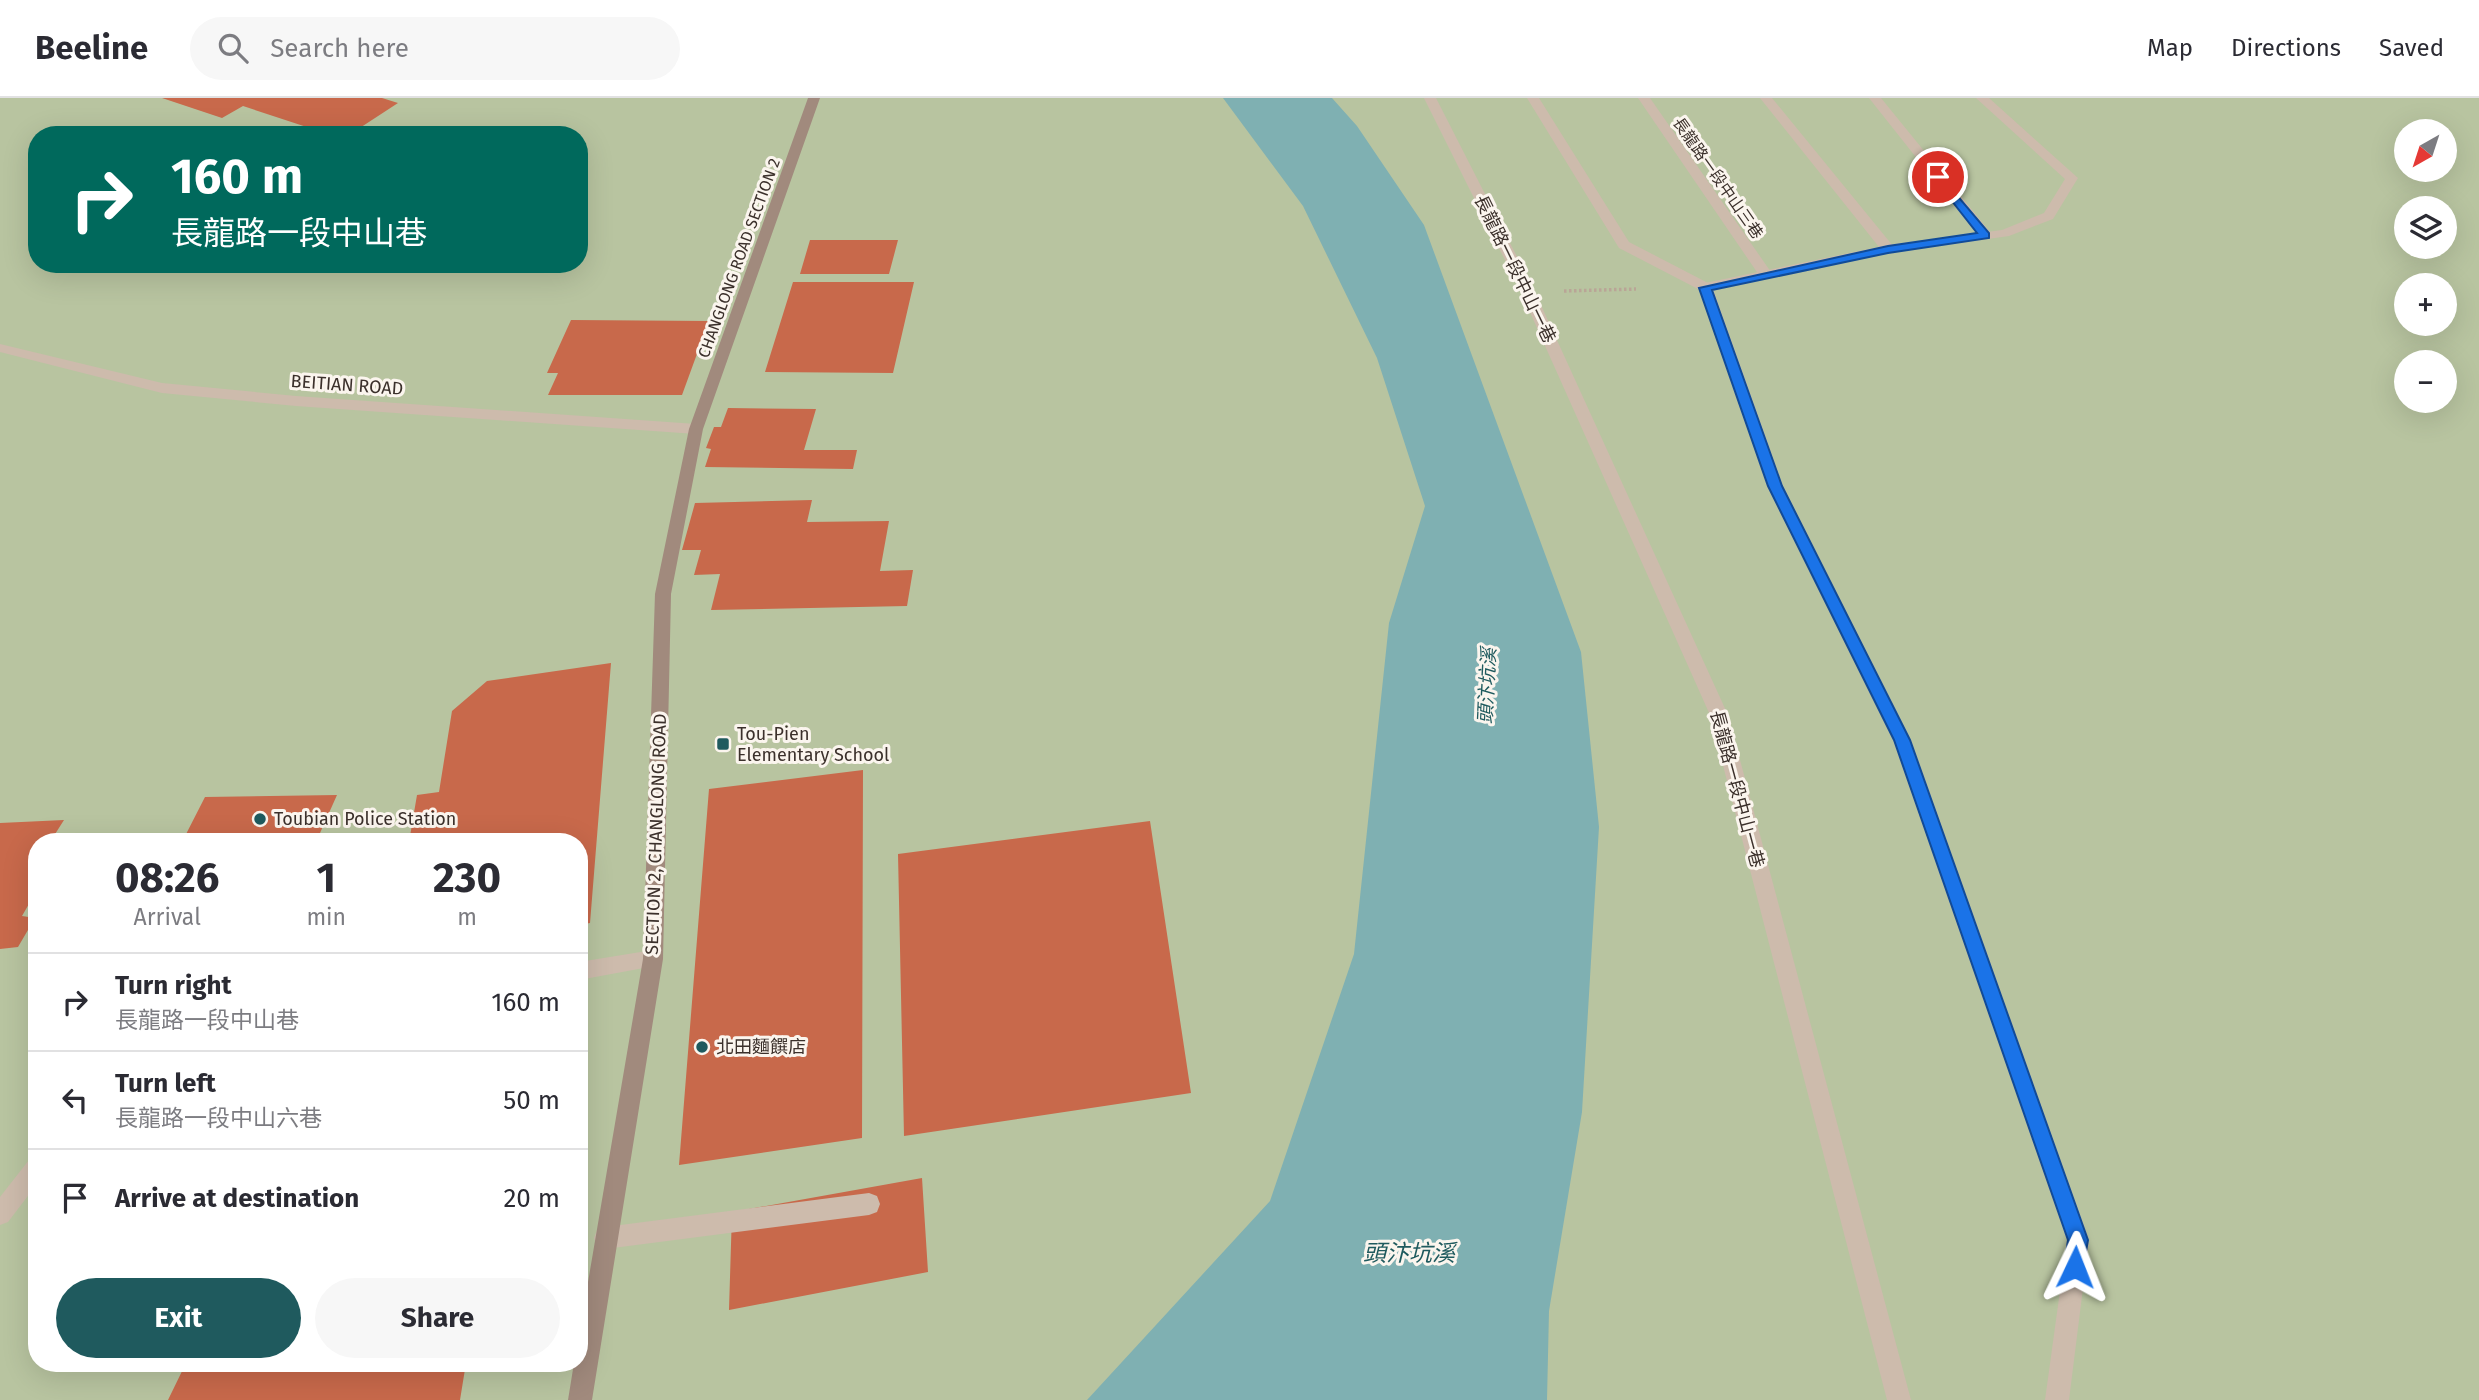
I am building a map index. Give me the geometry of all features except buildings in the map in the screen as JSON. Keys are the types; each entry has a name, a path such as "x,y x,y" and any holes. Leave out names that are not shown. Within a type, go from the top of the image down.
{"main road":[{"name":"CHANGLONG ROAD SECTION 2","path":"696,429 814,98"},
{"name":"SECTION 2, CHANGLONG ROAD","path":"588,1348 653,960 663,594 696,429"},
{"name":"SECTION 2, CHANGLONG ROAD","path":"580,1400 584,1372"}],"street":[{"name":"長龍路一段中山一巷","path":"1430,98 1528,292 1719,715 1899,1400"},
{"path":"1533,98 1624,245 1705,288 1888,249 2004,233 2049,216 2072,178 1982,98"},
{"name":"長龍路一段中山三巷","path":"1644,98 1766,275"},
{"path":"1766,98 1888,249"},
{"path":"1875,98 1985,235"},
{"path":"1705,288 1775,486 1902,740 2078,1240 2057,1400"},
{"name":"BEITIAN ROAD","path":"0,348 162,388 296,401 696,429"},
{"path":"588,970 653,960"},
{"path":"0,1214 28,1178"},
{"path":"605,1238 869,1204"}],"path":[{"path":"1528,292 1637,289"}],"green space":[{"path":"0,98 2479,98 2479,1400 0,1400"}],"water":[{"name":"頭汴坑溪","path":"1223,98 1332,98 1357,126 1424,225 1581,652 1599,827 1582,1112 1549,1311 1547,1400 1087,1400 1270,1201 1354,954 1389,623 1425,506 1377,358 1303,206"}],"place":[{"name":"Tou-Pien Elementary School","path":"723,744"},
{"name":"Toubian Police Station","path":"260,819"},
{"name":"北田麵饌店","path":"702,1047"}],"route":[{"path":"1938,177 1985,235 1888,249 1705,288 1775,486 1902,740 2078,1240 2075,1267"}]}
